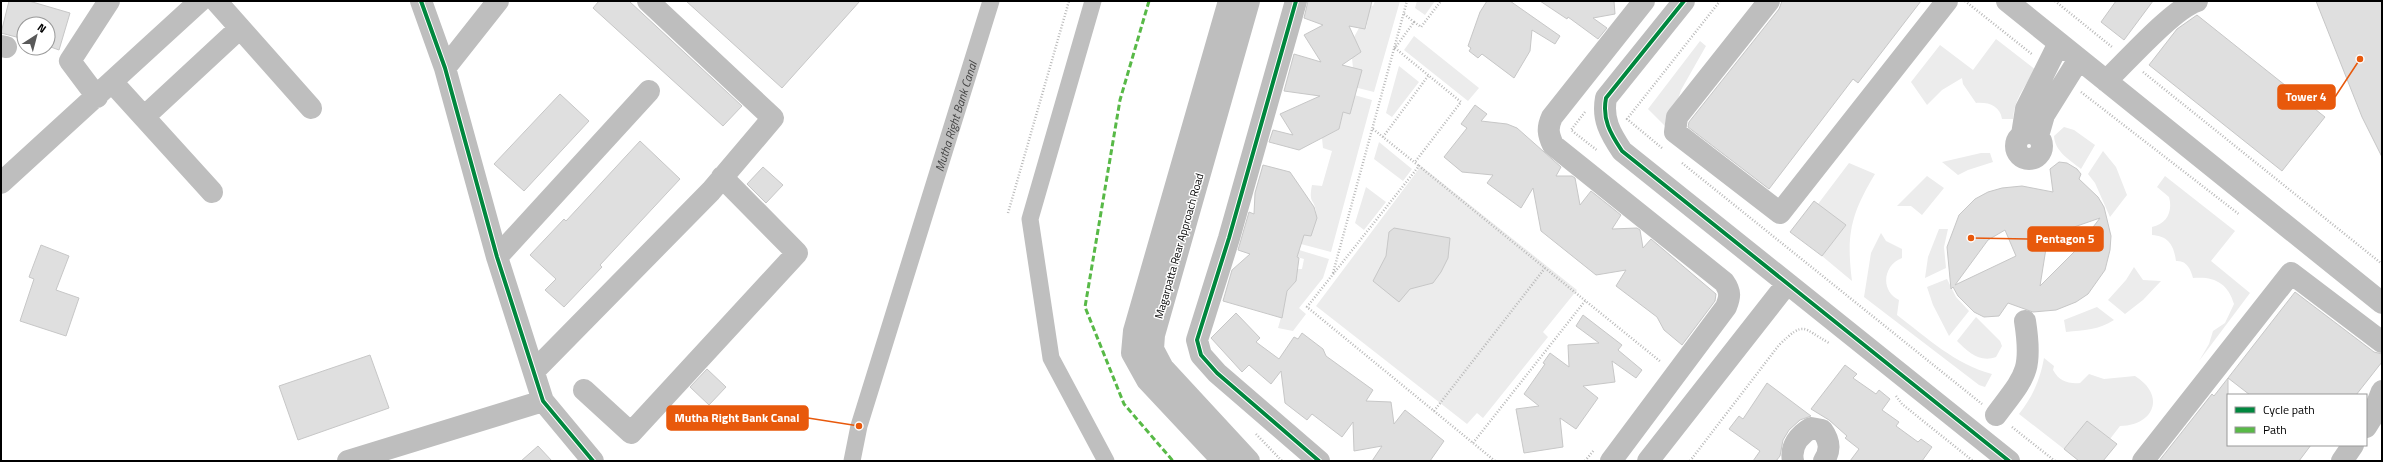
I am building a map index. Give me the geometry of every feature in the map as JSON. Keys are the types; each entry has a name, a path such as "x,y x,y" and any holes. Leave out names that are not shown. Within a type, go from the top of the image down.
{"street":[{"path":"109,1 70,61 105,90 144,117 212,192"},
{"path":"1,183 105,90 200,1"},
{"path":"216,1 311,108"},
{"path":"421,1 445,68 497,257 543,401 593,461"},
{"path":"445,68 498,1"},
{"path":"534,371 722,177 773,118 648,1"},
{"name":"Magarpatta Rear Approach Road","path":"1222,461 1147,380 1132,353 1134,331 1229,1"},
{"name":"Magarpatta Rear Approach Road","path":"1249,1 1154,335 1152,349 1163,368 1249,461"},
{"path":"1296,1 1229,238 1197,340 1200,355 1217,373 1319,461"},
{"path":"1611,461 1726,307 1730,298 1730,290 1724,282 1553,145 1549,136 1548,126 1552,117 1644,1"},
{"path":"1684,1 1606,98 1603,112 1609,132 1622,151 1786,285 2007,460"},
{"path":"1768,1 1677,117 1675,132 1780,213 1947,1"},
{"path":"2006,1 2382,303"},
{"path":"2106,81 2189,4 2197,1"},
{"path":"144,117 240,28"},
{"path":"2059,43 2026,109 2030,136 2079,59"},
{"path":"497,257 649,91"},
{"path":"584,390 630,433 797,253 722,177"},
{"path":"2143,461 2292,273 2382,342"},
{"path":"1625,443 1648,461 1786,285"},
{"path":"1996,415 2017,389 2026,370 2029,348 2025,321"},
{"path":"2367,425 2382,391"},
{"path":"348,461 543,401"},
{"path":"1793,461 1792,453 1795,443 1804,432 1812,428 1822,430 1829,439 1829,448 1824,461"},
{"path":"2342,461 2352,446"}],"path":[{"path":"1008,213 1069,1"},
{"path":"1332,276 1408,1"},
{"path":"1404,14 1421,27 1442,1"},
{"path":"1664,149 1627,119 1720,1"},
{"path":"1965,1 2048,67"},
{"path":"2055,1 2382,264"},
{"path":"1394,48 1414,22"},
{"path":"1394,48 1461,102 1415,162"},
{"path":"1383,137 1428,76"},
{"path":"2067,80 2243,218"},
{"path":"1372,129 1415,162 1664,365"},
{"path":"1676,159 2055,461"},
{"path":"1419,166 1307,307 1494,461"},
{"path":"1434,412 1545,268"},
{"path":"1473,443 1585,301"},
{"path":"1690,461 1779,345 1794,331 1803,328 1813,330"}],"shaded area":[{"path":"1375,1 1400,1 1374,92 1342,84 1353,68 1352,58 1361,52 1354,37 1359,28 1366,29 1368,19 1362,17 1366,3 1373,6"},
{"path":"1417,1 1435,1 1425,15 1415,8"},
{"path":"1414,36 1479,88 1468,101 1404,50"},
{"path":"1996,39 2036,70 2024,87 2015,105 2013,119 2002,119 1999,111 1993,106 1985,103 1976,103 1963,84 1962,78 1942,90 1927,105 1911,82 1940,45 1973,70"},
{"path":"1700,41 1706,46 1681,90 1668,129 1648,109"},
{"path":"1399,66 1419,82 1392,117 1386,113"},
{"path":"1340,91 1372,100 1331,252 1301,244 1303,234 1311,236 1316,219 1315,208 1311,199 1312,185 1322,186 1332,151 1323,148 1322,138 1339,129 1343,112 1350,114 1353,102"},
{"path":"2064,127 2074,130 2095,145 2081,169 2057,147 2054,136"},
{"path":"1379,142 1412,169 1403,181 1374,159"},
{"path":"2103,151 2116,167 2127,195 2110,217 2095,183 2088,174"},
{"path":"1981,153 1990,153 1993,162 1968,170 1958,175 1942,162"},
{"path":"1849,163 1875,174 1860,201 1852,225 1850,237 1850,265 1852,281 1822,256 1846,225 1818,204"},
{"path":"1421,166 1577,290 1543,332 1548,337 1483,418 1477,413 1467,424 1316,306"},
{"path":"1927,176 1944,188 1922,215 1911,206 1897,206"},
{"path":"2165,176 2235,231 2211,261 2250,293 2199,361 2209,344 2213,331 2225,323 2234,304 2224,286 2219,282 2207,278 2193,278 2190,269 2186,264 2176,261 2174,251 2170,243 2163,237 2152,235 2152,227 2162,223 2168,216 2169,212 2169,197 2157,187"},
{"path":"1366,187 1386,202 1364,230 1355,223"},
{"path":"1939,229 1948,229 1944,247 1946,268 1925,278 1928,257"},
{"path":"1881,233 1886,241 1902,249 1902,258 1891,266 1886,278 1889,291 1899,300 1897,315 1930,341 1954,357 1979,370 1992,374 1985,387 1979,385 1864,297 1871,253"},
{"path":"1299,250 1329,259 1323,278 1299,308 1306,314 1293,331 1278,328 1284,307 1283,296 1296,281 1297,269 1302,269 1304,259 1297,257"},
{"path":"2134,267 2143,280 2161,281 2143,300 2125,314 2108,300 2126,280"},
{"path":"1947,279 1956,297 1969,311 1949,336 1933,305 1927,287"},
{"path":"2097,307 2114,320 2097,328 2066,332 2064,320"},
{"path":"1976,317 2000,341 2002,346 1996,357 1985,359 1975,355 1965,349 1957,341"},
{"path":"2044,358 2054,366 2053,370 2058,377 2064,381 2072,383 2080,383 2089,374 2104,379 2135,376 2145,384 2151,392 2153,401 2152,408 2148,415 2141,421 2131,425 2120,426 2110,439 2087,421 2064,449 2019,414 2035,388"}],"building":[{"path":"9,1 29,1 70,13 59,50 56,49 56,16 16,16 16,37 1,33"},
{"path":"599,1 629,1 742,106 723,126 593,8"},
{"path":"686,1 860,1 782,88"},
{"path":"1308,1 1372,1 1365,29 1349,26 1361,52 1342,65 1362,70 1350,114 1343,112 1339,129 1299,150 1269,142 1273,130 1293,135 1280,114 1320,96 1284,91 1294,54 1321,62 1304,35 1323,25 1304,18"},
{"path":"1487,1 1510,1 1560,36 1555,44 1532,30 1530,51 1514,78 1482,54 1478,58 1469,51 1471,48 1468,46 1480,12"},
{"path":"1540,1 1614,1 1615,14 1593,18 1607,28 1598,39 1568,17 1567,19"},
{"path":"1782,1 1921,1 1858,83 1853,79 1769,189 1688,127 1689,122 1779,9"},
{"path":"2116,1 2153,1 2124,40 2101,22"},
{"path":"2316,1 2382,1 2382,157 2362,117"},
{"path":"2197,15 2325,117 2282,171 2149,65 2177,29"},
{"path":"560,94 589,121 524,191 494,164"},
{"path":"1475,105 1487,114 1481,121 1507,124 1517,128 1561,167 1556,176 1572,176 1575,178 1580,205 1591,191 1621,215 1612,229 1637,228 1640,230 1643,248 1651,239 1716,294 1715,301 1682,345 1664,330 1657,317 1616,286 1626,270 1596,275 1541,231 1533,188 1521,208 1487,183 1493,175 1462,172 1444,157 1467,128 1461,124"},
{"path":"640,141 680,179 600,265 602,267 564,307 545,290 556,279 530,255 564,219 566,221"},
{"path":"2059,162 2067,163 2077,169 2081,174 2079,179 2098,197 2104,207 2111,236 2110,250 2105,270 2088,294 2076,302 2056,310 2033,312 2008,303 1999,316 1984,317 1974,312 1958,296 1953,287 1951,289 1947,247 1959,215 1975,199 1988,192 2002,188 2022,186 2053,192 2050,169","holes":["2100,218 2074,252 2040,286 2048,236","2005,230 2016,256 1955,285 1988,240"]},
{"path":"1263,165 1290,172 1314,207 1317,218 1311,236 1304,235 1297,257 1299,258 1296,281 1287,291 1282,318 1223,301 1232,270 1250,254 1238,250 1249,212 1254,214 1255,193"},
{"path":"763,167 783,185 766,203 747,184"},
{"path":"1814,201 1846,225 1822,256 1790,232"},
{"path":"1394,228 1450,238 1448,258 1441,272 1433,283 1410,289 1399,302 1373,281 1386,256 1389,232"},
{"path":"41,245 69,256 56,290 79,298 66,336 20,321 34,279 29,277"},
{"path":"2295,292 2374,352 2382,354 2382,362 2357,394 2249,394 2228,378"},
{"path":"1236,313 1260,338 1256,342 1279,359 1294,337 1298,339 1302,333 1323,349 1326,356 1373,390 1366,401 1391,402 1394,424 1405,410 1444,441 1430,461 1372,461 1382,446 1354,451 1353,422 1342,437 1312,414 1307,420 1285,403 1281,371 1271,384 1249,365 1242,372 1211,338"},
{"path":"1583,315 1622,345 1618,350 1642,370 1636,378 1612,361 1615,382 1583,386 1598,398 1576,429 1560,418 1563,447 1524,453 1516,409 1539,406 1524,394 1545,364 1543,363 1550,353 1569,367 1568,345 1599,343 1576,326"},
{"path":"370,355 389,408 298,440 279,386"},
{"path":"1845,365 1857,374 1853,378 1876,394 1879,390 1890,399 1882,410 1899,422 1896,426 1918,442 1921,439 1932,447 1922,461 1850,461 1859,449 1845,438 1847,436 1829,420 1811,409"},
{"path":"707,369 726,387 709,405 690,387"},
{"path":"2228,378 2227,446 2310,446 2299,461 2159,461 2212,394 2214,396"},
{"path":"1767,383 1811,416 1800,420 1789,430 1783,440 1780,456 1776,461 1753,461 1760,451 1729,429 1739,416 1743,419"},
{"path":"2087,421 2117,444 2103,461 2079,461 2064,449"},
{"path":"538,446 552,461 521,461"}],"waterway":[{"name":"Mutha Right Bank Canal","path":"852,461 859,426 991,1"},
{"path":"1093,1 1030,219 1051,358 1106,461"}],"marked path":[{"path":"1149,1 1120,100 1085,307 1124,404 1173,461"}],"cycle path":[{"path":"421,1 445,68 497,257 543,401 593,461"},
{"path":"1296,1 1229,238 1197,340 1201,355 1217,373 1319,461"},
{"path":"1684,1 1606,98 1605,113 1608,126 1622,151 2009,461"}],"place":[{"name":"Tower 4","path":"2360,59"},
{"name":"Pentagon 5","path":"1971,238"},
{"name":"Mutha Right Bank Canal","path":"859,426"}]}
